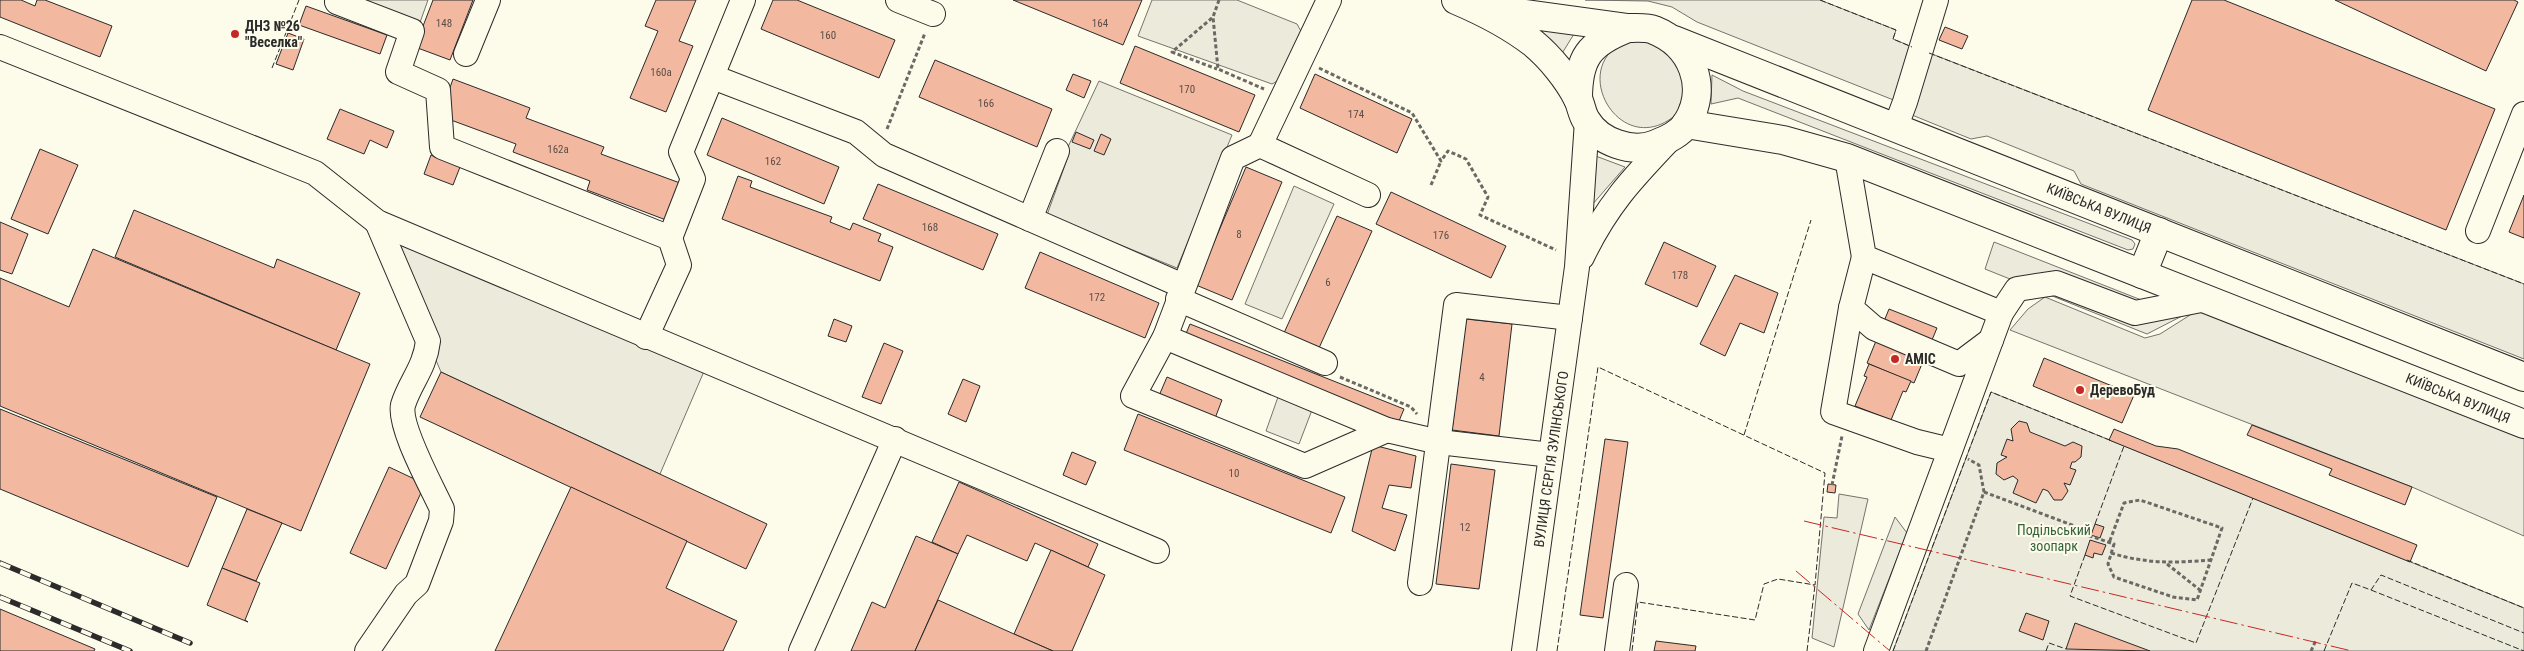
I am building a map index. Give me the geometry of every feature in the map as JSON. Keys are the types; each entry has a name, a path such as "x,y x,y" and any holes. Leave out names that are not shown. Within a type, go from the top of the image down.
{"main road":[{"path":"1465,4 1628,28 1652,29 1674,40 1690,57 1697,79 1696,102 1678,131 1649,147 1625,147 1603,138 1582,110 1558,69 1533,43 1465,4"},
{"path":"1582,110 1578,75 1588,53 1605,37 1628,28"},
{"name":"КИЇВСЬКА ВУЛИЦЯ","path":"1674,40 1896,126 2524,377"},
{"name":"КИЇВСЬКА ВУЛИЦЯ","path":"1678,131 1783,140 1847,158 2524,424"},
{"path":"2142,274 2159,232"}],"street":[{"path":"338,0 337,2 412,31 398,72 438,90 442,147 670,238"},
{"path":"466,54 488,0"},
{"path":"646,337 679,265 670,238 693,179 681,152 743,0"},
{"path":"898,0 933,14"},
{"path":"1329,0 1260,145 1234,158 1165,337 1133,396 1305,466 1387,430"},
{"path":"1896,126 1906,102 1936,0"},
{"path":"0,47 314,173 376,222 646,337 895,439 1157,551"},
{"path":"713,77 856,132 884,155 1030,219 1325,362"},
{"path":"1577,267 1582,110"},
{"path":"2478,231 2524,114"},
{"path":"1577,267 1597,225 1622,189 1678,131"},
{"path":"1260,145 1368,195"},
{"path":"1030,219 1057,151"},
{"path":"1847,158 1864,258 1851,308 1833,412 1917,442 1950,450"},
{"path":"367,651 406,594 417,584 441,521 442,509 403,423 403,406 426,358 428,341 376,222"},
{"path":"1864,258 2001,313"},
{"name":"ВУЛИЦЯ СЕРГІЯ ЗУЛІНСЬКОГО","path":"1524,651 1577,267"},
{"path":"1876,651 2001,313 2017,288 2056,283 2135,313 2206,299"},
{"path":"1420,584 1456,305 1570,318"},
{"path":"1851,308 1874,328 1959,364 1991,340"},
{"path":"1165,337 1387,430 1438,442 1551,455"},
{"path":"801,651 895,439"},
{"path":"1617,651 1626,585"}],"path":[{"path":"1218,69 1213,17 1219,0"},
{"path":"878,150 933,14"},
{"path":"1213,17 1172,52 1218,69 1282,98"},
{"path":"1300,60 1412,113 1441,161"},
{"path":"1431,186 1441,161 1448,151 1466,160 1488,197 1480,215 1557,250"},
{"path":"1325,362 1341,378 1411,407 1438,442"},
{"path":"1832,485 1846,416"},
{"path":"1926,651 1984,492 1979,465 1950,450"},
{"path":"1984,492 2088,531 2087,535 2114,544 2108,564 2114,578 2173,597 2197,600 2222,528 2140,500 2124,503 2109,542"},
{"path":"2111,553 2136,560 2167,564 2211,560"},
{"path":"2167,564 2200,590"},
{"path":"2311,651 2316,640"}],"green space":[{"path":"369,0 428,0 418,28 366,8"},
{"path":"1152,0 1237,0 1297,24 1303,35 1281,79 1272,84 1138,36"},
{"path":"1585,0 1820,0 1896,30 1893,39 1915,48 1896,101 1697,22 1672,7 1648,1"},
{"path":"1532,28 1574,34 1561,55"},
{"path":"1649,37 1683,57 1683,108 1662,124 1642,128 1624,122 1610,109 1602,92 1600,74 1607,56 1623,43"},
{"path":"1932,54 2524,284 2524,359 2081,184 2074,171 1987,136 1971,139 1912,115"},
{"path":"1712,75 1743,91 2132,240 2135,244 2133,249 2128,250 1738,98 1711,104"},
{"path":"1099,81 1232,135 1177,268 1047,215 1069,154 1067,149"},
{"path":"1593,155 1625,167 1585,213"},
{"path":"1294,186 1334,204 1282,319 1245,304"},
{"path":"377,222 708,362 660,474 441,372"},
{"path":"2045,297 2145,338 2160,334 2198,310 2524,439 2524,536 2412,487 2010,330 2028,309"},
{"name":"Подільський зоопарк","path":"1991,392 2524,608 2524,651 1893,651"},
{"path":"1278,397 1312,410 1299,444 1266,431"}],"shaded area":[{"path":"1994,242 2182,316 2147,334 1985,269"},
{"path":"1839,494 1868,499 1834,647 1812,638 1824,517 1837,518"},
{"path":"1895,517 1907,533 1869,630 1858,614"}],"building":[{"path":"0,0 21,0 35,6 37,0 45,0 112,26 100,57 0,17"},
{"path":"433,0 473,0 450,60 415,47"},
{"path":"656,0 696,0 679,41 693,46 666,112 630,98 658,31 645,26"},
{"path":"773,0 797,0 895,40 879,78 761,29"},
{"path":"1013,0 1142,0 1123,45"},
{"path":"2192,0 2224,0 2495,109 2446,230 2148,110"},
{"path":"2335,0 2514,0 2518,2 2486,71"},
{"path":"306,6 387,35 380,54 299,25"},
{"path":"1945,27 1968,36 1962,49 1939,40"},
{"path":"288,33 304,39 293,70 276,64"},
{"path":"1135,46 1255,95 1239,132 1120,83"},
{"path":"935,60 1052,109 1037,147 919,97"},
{"path":"1073,74 1091,81 1084,98 1066,90"},
{"path":"1315,74 1412,119 1397,153 1300,108"},
{"path":"453,79 530,108 526,118 604,147 601,154 680,183 666,220 587,190 590,181 513,152 516,144 440,116"},
{"path":"340,109 394,131 387,148 370,140 364,154 327,139"},
{"path":"722,118 839,167 824,204 707,155"},
{"path":"1076,132 1094,140 1090,149 1072,142"},
{"path":"1101,134 1111,139 1104,155 1094,151"},
{"path":"40,149 78,165 48,234 11,219"},
{"path":"431,155 460,167 453,185 424,174"},
{"path":"1246,167 1282,182 1232,300 1196,285"},
{"path":"738,176 752,181 750,187 832,217 830,222 850,230 853,223 881,234 878,241 893,247 880,281 722,219"},
{"path":"878,184 998,234 983,270 863,219"},
{"path":"1391,192 1506,246 1491,278 1376,224"},
{"path":"2524,195 2524,238 2509,232"},
{"path":"134,210 274,268 277,259 360,293 336,350 115,257"},
{"path":"1337,216 1372,231 1319,348 1284,333"},
{"path":"0,222 28,234 12,274 0,270"},
{"path":"1664,242 1716,266 1697,307 1645,284"},
{"path":"93,249 370,364 301,531 0,406 0,278 69,307"},
{"path":"1040,252 1159,303 1145,338 1025,288"},
{"path":"1735,275 1778,293 1764,333 1740,323 1725,356 1700,344"},
{"path":"1889,309 1937,328 1914,383 1867,363"},
{"path":"834,319 852,326 846,342 828,336"},
{"path":"1466,319 1512,324 1499,436 1452,430"},
{"path":"1190,324 1404,409 1399,421 1402,431 1183,341"},
{"path":"884,343 903,351 881,404 862,397"},
{"path":"2044,358 2134,395 2122,423 2033,386"},
{"path":"1869,364 1911,381 1906,392 1903,391 1891,420 1855,406 1867,377 1864,376"},
{"path":"441,372 767,524 746,569 420,417"},
{"path":"1167,377 1222,400 1214,421 1158,398"},
{"path":"963,379 980,386 966,422 948,414"},
{"path":"0,409 217,497 188,567 0,489"},
{"path":"1138,414 1345,497 1331,533 1124,450"},
{"path":"2019,421 2027,423 2030,432 2065,446 2073,442 2082,446 2081,457 2072,462 2070,468 2076,470 2070,485 2064,483 2068,491 2062,500 2054,500 2048,491 2043,489 2036,503 2013,493 2018,480 2013,476 2004,480 1996,474 1997,463 2007,457 2001,455 2007,439 2013,441 2011,429"},
{"path":"2252,425 2412,487 2405,505 2329,475 2332,469 2247,435"},
{"path":"2114,429 2156,446 2178,449 2417,545 2410,562 2109,440"},
{"path":"1605,439 1628,442 1603,618 1580,615"},
{"path":"1373,445 1416,456 1411,488 1389,485 1382,508 1407,515 1395,551 1352,531"},
{"path":"1072,452 1096,462 1086,485 1063,475"},
{"path":"1451,464 1495,470 1479,589 1436,584"},
{"path":"389,467 425,484 386,569 350,553"},
{"path":"959,482 1098,544 1088,567 1035,543 1027,561 967,535 958,554 932,542"},
{"path":"1828,484 1836,485 1835,493 1827,492"},
{"path":"571,487 687,541 666,588 737,621 723,651 495,651"},
{"path":"247,509 282,523 256,581 222,568"},
{"path":"2095,524 2104,527 2100,538 2091,535"},
{"path":"916,536 958,554 915,651 851,651 872,602 885,608"},
{"path":"2090,540 2106,545 2102,555 2094,553 2093,558 2085,555"},
{"path":"1051,550 1105,575 1072,651 1053,651 1014,634"},
{"path":"222,568 260,583 245,620 248,622 207,605"},
{"path":"938,600 1014,634 1053,651 915,651"},
{"path":"0,609 95,649 94,651 0,651"},
{"path":"2026,613 2049,621 2043,640 2019,631"},
{"path":"2075,623 2150,651 2066,649"},
{"path":"1656,641 1696,646 1695,651 1654,651"}],"railway":[{"path":"0,563 190,643"},
{"path":"0,597 130,651"}],"fence":[{"path":"272,68 299,0"},
{"path":"1820,0 1896,30 1893,39 1912,47"},
{"path":"1929,53 2524,284"},
{"path":"1744,435 1811,220"},
{"path":"1557,651 1598,367 1825,473 1815,585 1778,579 1764,584 1755,620 1638,602 1632,651"},
{"path":"1893,651 1991,392 2112,441"},
{"path":"2095,524 2124,446"},
{"path":"2085,555 2070,596 2196,643 2253,498"},
{"path":"2407,560 2524,608"},
{"path":"2324,651 2352,583 2371,590 2381,575 2524,633"},
{"path":"1807,651 1815,585"},
{"path":"2371,590 2524,651"},
{"path":"2046,651 2049,643 2066,649"}],"power":[{"path":"1804,521 2352,651"},
{"path":"1796,571 1890,651"}],"place":[{"name":"ДНЗ №26 \"Веселка\"","path":"235,34"},
{"name":"АМІС","path":"1895,359"},
{"name":"ДеревоБуд","path":"2080,390"}]}
